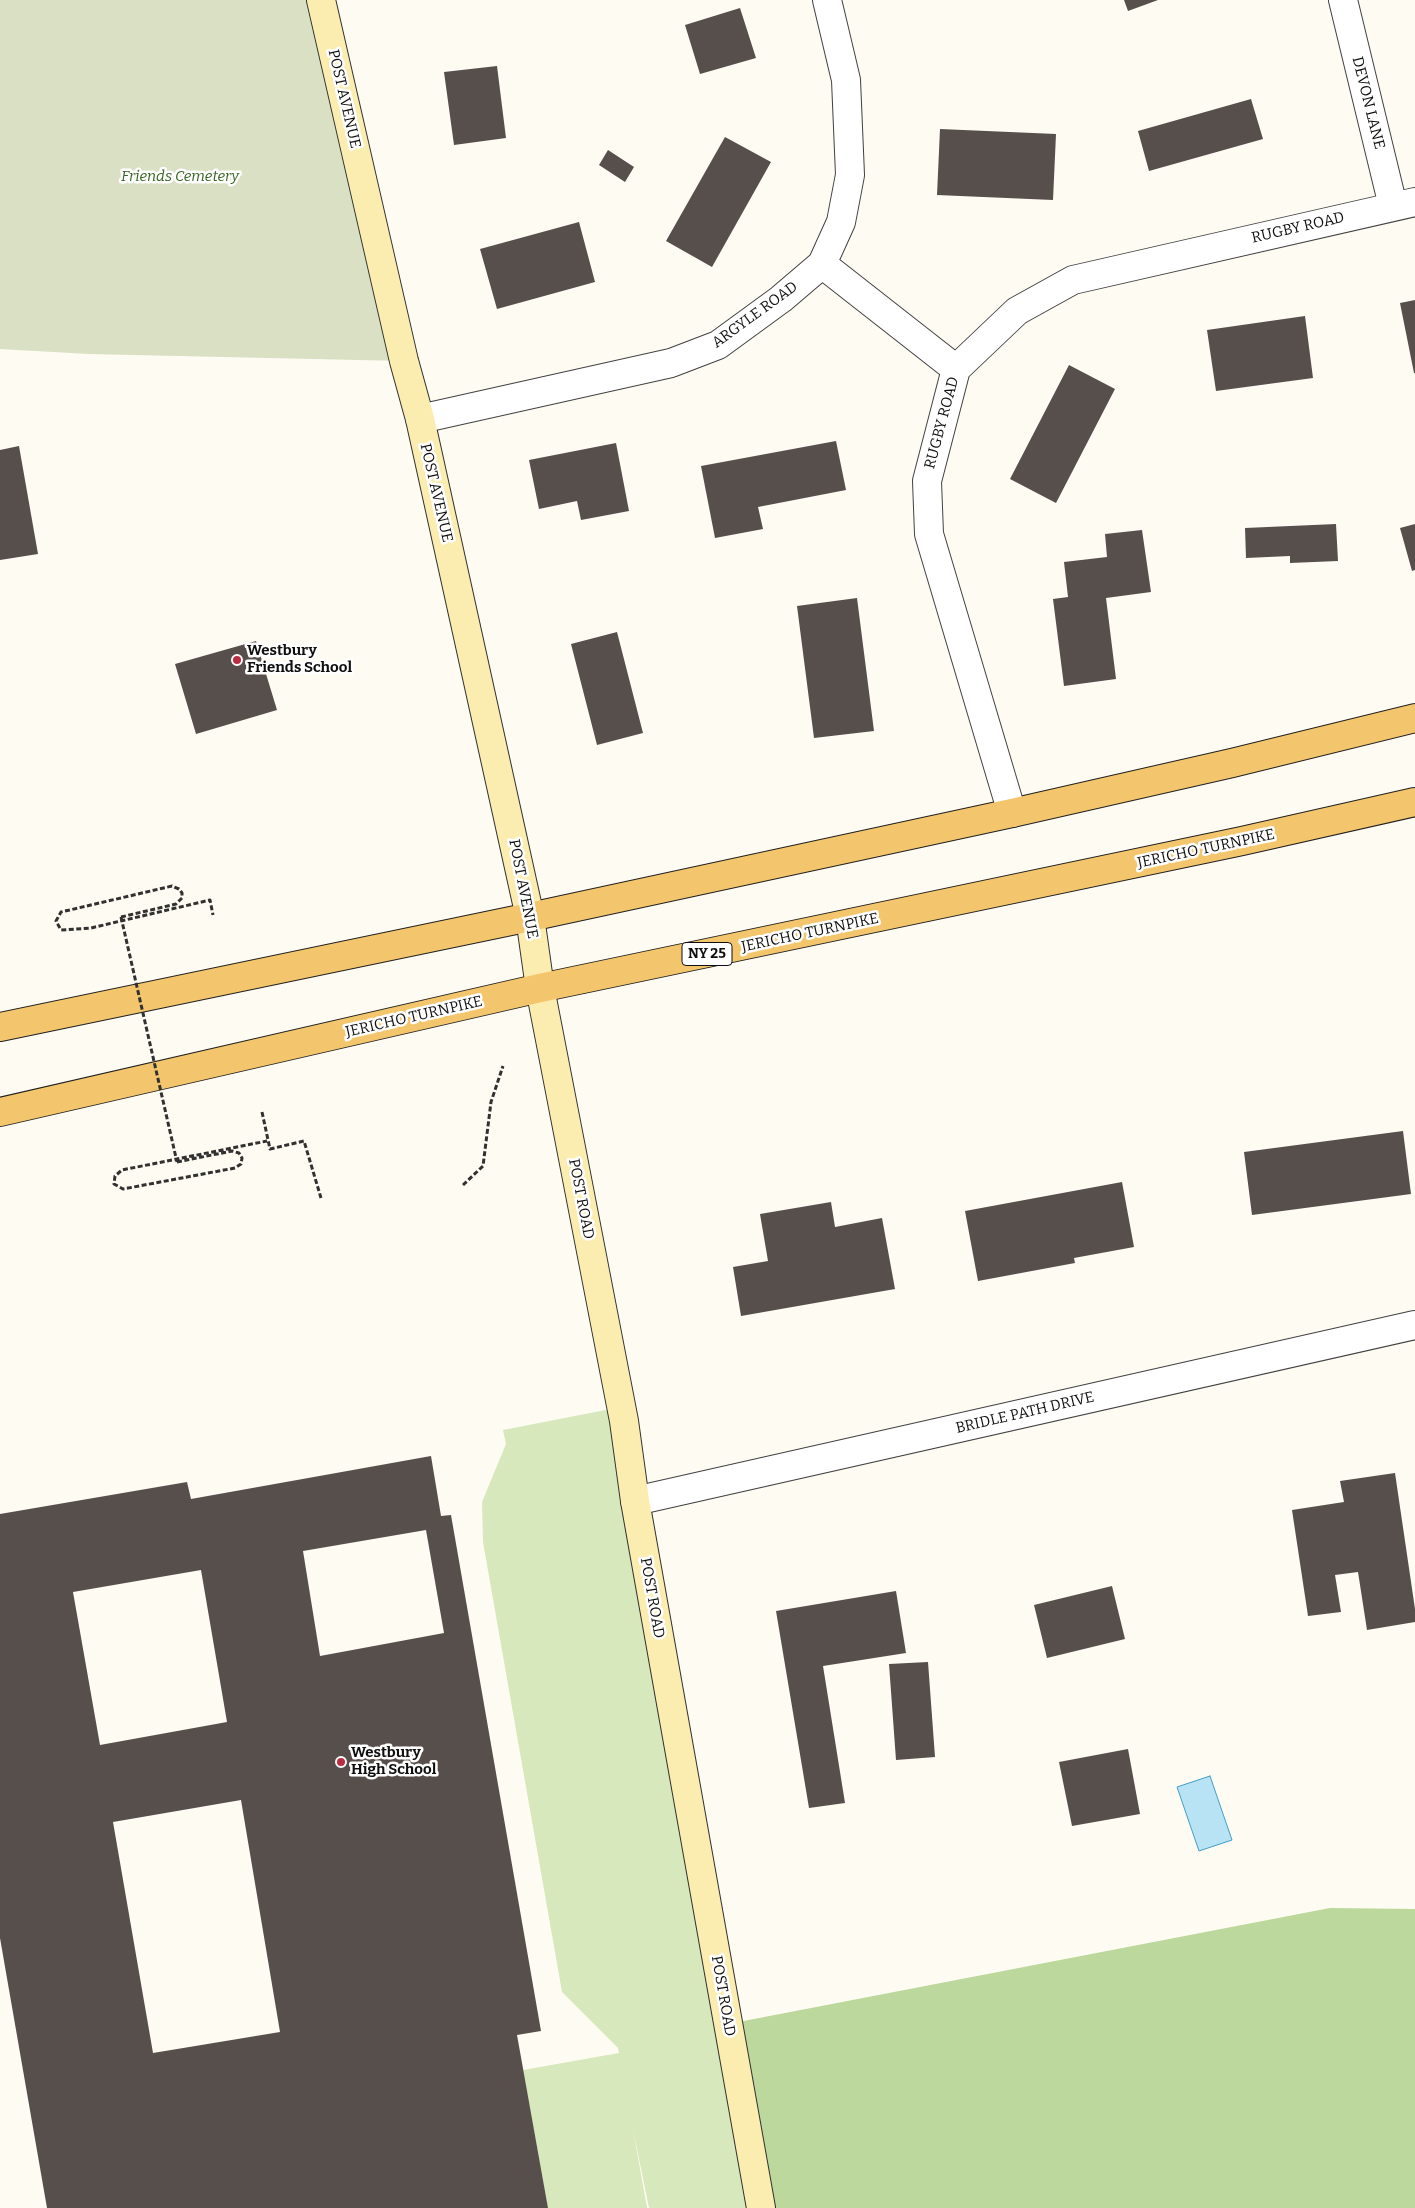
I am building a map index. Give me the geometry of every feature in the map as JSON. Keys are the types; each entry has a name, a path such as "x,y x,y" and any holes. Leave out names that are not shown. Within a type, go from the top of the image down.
{"main road":[{"name":"POST AVENUE","path":"321,0 404,361 420,419 530,917 540,988"},
{"path":"0,1027 530,917 1012,813 1232,763 1415,718"},
{"name":"JERICHO TURNPIKE","path":"0,1112 540,988 1242,842 1415,802"},
{"name":"POST ROAD","path":"540,988 624,1421 635,1500 761,2208"}],"street":[{"name":"ARGYLE ROAD","path":"420,419 679,360 718,345 781,299 822,264 840,222 850,175 846,80 828,0"},
{"name":"DEVON LANE","path":"1343,0 1404,204"},
{"name":"RUGBY ROAD","path":"1012,813 929,534 927,481 956,369 1017,311 1073,280 1404,204"},
{"path":"822,264 956,369"},
{"name":"BRIDLE PATH DRIVE","path":"635,1500 1415,1325"}],"path":[{"path":"214,916 210,900 91,928 61,930 56,921 61,912 172,886 179,888 182,898 176,904 121,917 176,1162 232,1151 239,1154 242,1158 241,1164 235,1168 123,1189 114,1184 115,1176 122,1170 267,1141"},
{"path":"463,1185 483,1166 491,1102 503,1066"},
{"path":"262,1112 270,1148 304,1141 321,1198"}],"green space":[{"name":"Friends Cemetery","path":"0,0 321,0 404,361 89,354 0,349"},
{"path":"621,1407 761,2208 649,2208 633,2129 647,2208 548,2208 523,2070 619,2053 618,2048 562,1992 483,1542 482,1502 506,1444 503,1430"},
{"path":"1330,1908 1415,1909 1415,2208 761,2208 728,2024"}],"water":[{"path":"1210,1776 1232,1840 1199,1851 1177,1787"}],"building":[{"path":"1124,0 1158,0 1128,11"},
{"path":"740,8 756,58 700,74 685,25"},
{"path":"497,66 506,138 454,145 444,72"},
{"path":"1251,99 1263,139 1149,171 1138,131"},
{"path":"940,129 1056,134 1053,200 937,195"},
{"path":"725,137 771,162 712,267 666,241"},
{"path":"608,150 634,167 625,182 599,165"},
{"path":"579,222 595,282 497,309 480,249"},
{"path":"1415,300 1415,373 1414,373 1400,303"},
{"path":"1305,316 1313,378 1216,391 1207,330"},
{"path":"1069,365 1115,389 1056,503 1010,479"},
{"path":"836,441 846,490 758,507 763,529 715,538 701,466"},
{"path":"616,443 629,511 581,520 577,501 539,509 529,460"},
{"path":"19,446 38,554 0,560 0,450"},
{"path":"1336,524 1338,561 1290,563 1290,556 1246,558 1245,528"},
{"path":"1415,524 1415,570 1412,571 1400,528"},
{"path":"1142,530 1151,592 1106,598 1116,679 1064,686 1053,599 1068,597 1064,562 1107,557 1105,534"},
{"path":"857,598 874,731 814,738 797,606"},
{"path":"617,632 643,733 597,745 571,644"},
{"path":"256,641 277,710 196,734 175,664"},
{"path":"1403,1131 1411,1194 1252,1215 1244,1152"},
{"path":"1122,1182 1134,1247 1074,1258 1075,1263 978,1281 965,1211"},
{"path":"831,1202 835,1227 882,1218 895,1289 741,1316 733,1267 768,1261 760,1214"},
{"path":"431,1456 441,1516 451,1515 541,2031 517,2035 548,2208 47,2208 0,1938 0,1514 187,1482 191,1499","holes":["426,1530 444,1633 320,1656 303,1551","201,1570 227,1722 100,1745 73,1592","241,1800 280,2032 153,2053 113,1822"]},
{"path":"1395,1473 1415,1609 1415,1622 1367,1630 1358,1572 1335,1575 1341,1612 1308,1616 1292,1510 1344,1502 1340,1481"},
{"path":"1112,1586 1125,1639 1047,1658 1034,1605"},
{"path":"896,1591 906,1653 823,1666 845,1803 809,1808 776,1611"},
{"path":"928,1662 935,1757 896,1760 889,1664"},
{"path":"1128,1749 1140,1814 1072,1826 1059,1762"}],"place":[{"name":"Westbury Friends School","path":"237,660"},
{"name":"Westbury High School","path":"341,1762"}]}
